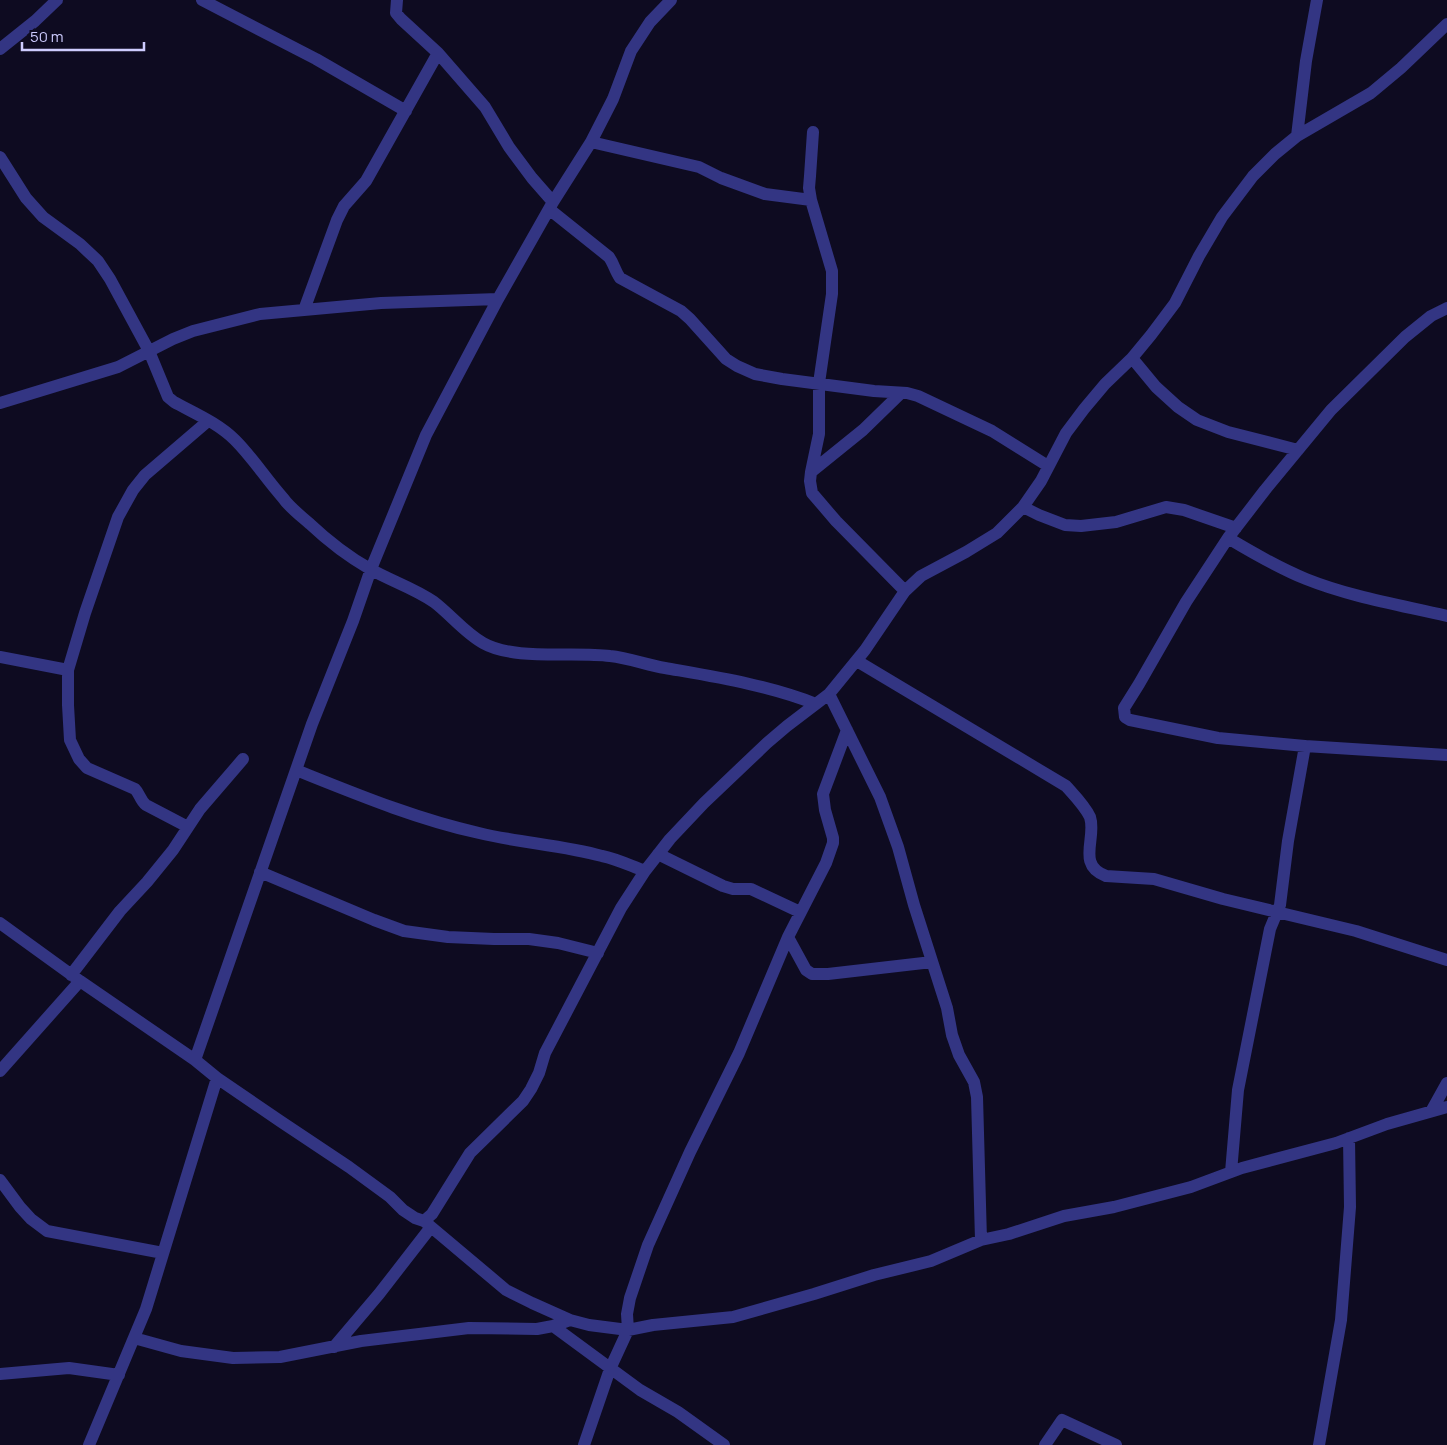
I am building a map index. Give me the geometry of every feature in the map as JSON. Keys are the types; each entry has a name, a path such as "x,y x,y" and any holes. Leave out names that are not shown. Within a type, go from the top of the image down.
{"street":[{"path":"0,49 35,21 57,0"},
{"path":"202,0 316,59 406,111"},
{"path":"397,0 396,12 401,19 438,53 485,107 509,147 551,205 609,257 620,278 681,311 726,359 755,374 874,391 908,393 918,396 992,432 1048,466"},
{"path":"194,1060 312,724 353,621 371,569 426,435 498,299 551,205 592,142 613,99 631,51 650,22 671,0"},
{"path":"1296,136 1306,61 1317,0"},
{"path":"334,1347 379,1294 428,1224 432,1214 470,1154 531,1090 545,1053 621,908 658,854 704,803 741,767 787,726 829,694 856,661 905,591 921,576 997,533 1023,507 1041,481 1066,433 1105,384 1132,358 1175,303 1195,263 1222,217 1253,176 1296,136 1371,93 1401,68 1447,24"},
{"path":"304,310 337,220 344,206 366,181 438,53"},
{"path":"813,132 809,188 832,271 832,294 819,383 819,434 810,472 812,494 905,591"},
{"path":"592,142 698,167 721,178 765,194 811,200"},
{"path":"0,157 26,198 43,217 80,244 98,261 110,278 149,351 168,397 234,439 259,467 283,499 311,526 341,550 371,569 433,602 450,614 470,634 496,649 525,653 577,653 611,656 750,684 796,696 816,704"},
{"path":"0,403 118,367 193,331 260,314 381,304 498,299"},
{"path":"1447,308 1431,316 1404,338 1331,410 1298,450 1228,538 1186,602 1140,684 1124,708 1125,717 1130,720 1218,738 1305,746 1447,755"},
{"path":"1132,358 1156,387 1178,407 1197,420 1228,432 1298,450"},
{"path":"810,472 863,430 901,393"},
{"path":"188,827 146,805 142,802 139,793 135,789 87,768 80,759 70,740 68,670 85,613 118,517 132,490 145,475 208,421"},
{"path":"1023,507 1065,525 1081,526 1116,522 1166,507 1184,510 1236,528"},
{"path":"1228,538 1255,554 1306,579 1363,597 1447,616"},
{"path":"0,657 68,670"},
{"path":"856,661 1066,786 1090,817 1090,859 1092,866 1099,873 1106,876 1154,879 1223,899 1356,931 1447,960"},
{"path":"829,694 880,796 898,847 947,1008 959,1055 974,1082 977,1098 982,1240"},
{"path":"584,1445 610,1369 628,1330 627,1314 630,1298 648,1245 686,1161 739,1053 788,937 826,863 833,843 823,794 847,730"},
{"path":"1230,1172 1238,1090 1270,929 1280,905 1288,841 1305,746"},
{"path":"0,1071 76,978 120,911 173,850 200,809 243,759"},
{"path":"296,770 383,805 426,818 479,833 548,844 604,856 645,871"},
{"path":"658,854 723,886 751,889 800,912"},
{"path":"260,872 404,931 448,937 529,939 558,943 598,953"},
{"path":"0,922 217,1078 350,1167 390,1197 403,1210 428,1224 506,1290 532,1304 570,1320 628,1330 653,1325 733,1317 874,1275 931,1261 982,1240 1009,1234 1064,1216 1114,1207 1191,1187 1230,1172 1349,1138 1387,1124 1447,1107"},
{"path":"788,937 806,970 812,974 828,974 932,962"},
{"path":"90,1445 146,1309 217,1078"},
{"path":"1432,1110 1447,1083"},
{"path":"1319,1445 1341,1320 1350,1207 1349,1138"},
{"path":"0,1180 31,1219 47,1231 163,1253"},
{"path":"134,1338 180,1351 233,1358 280,1357 361,1341 469,1328 537,1328 553,1326 570,1320"},
{"path":"553,1326 640,1390 678,1412 724,1445"},
{"path":"0,1374 69,1368 119,1375"},
{"path":"1045,1445 1062,1420 1116,1445"}]}
